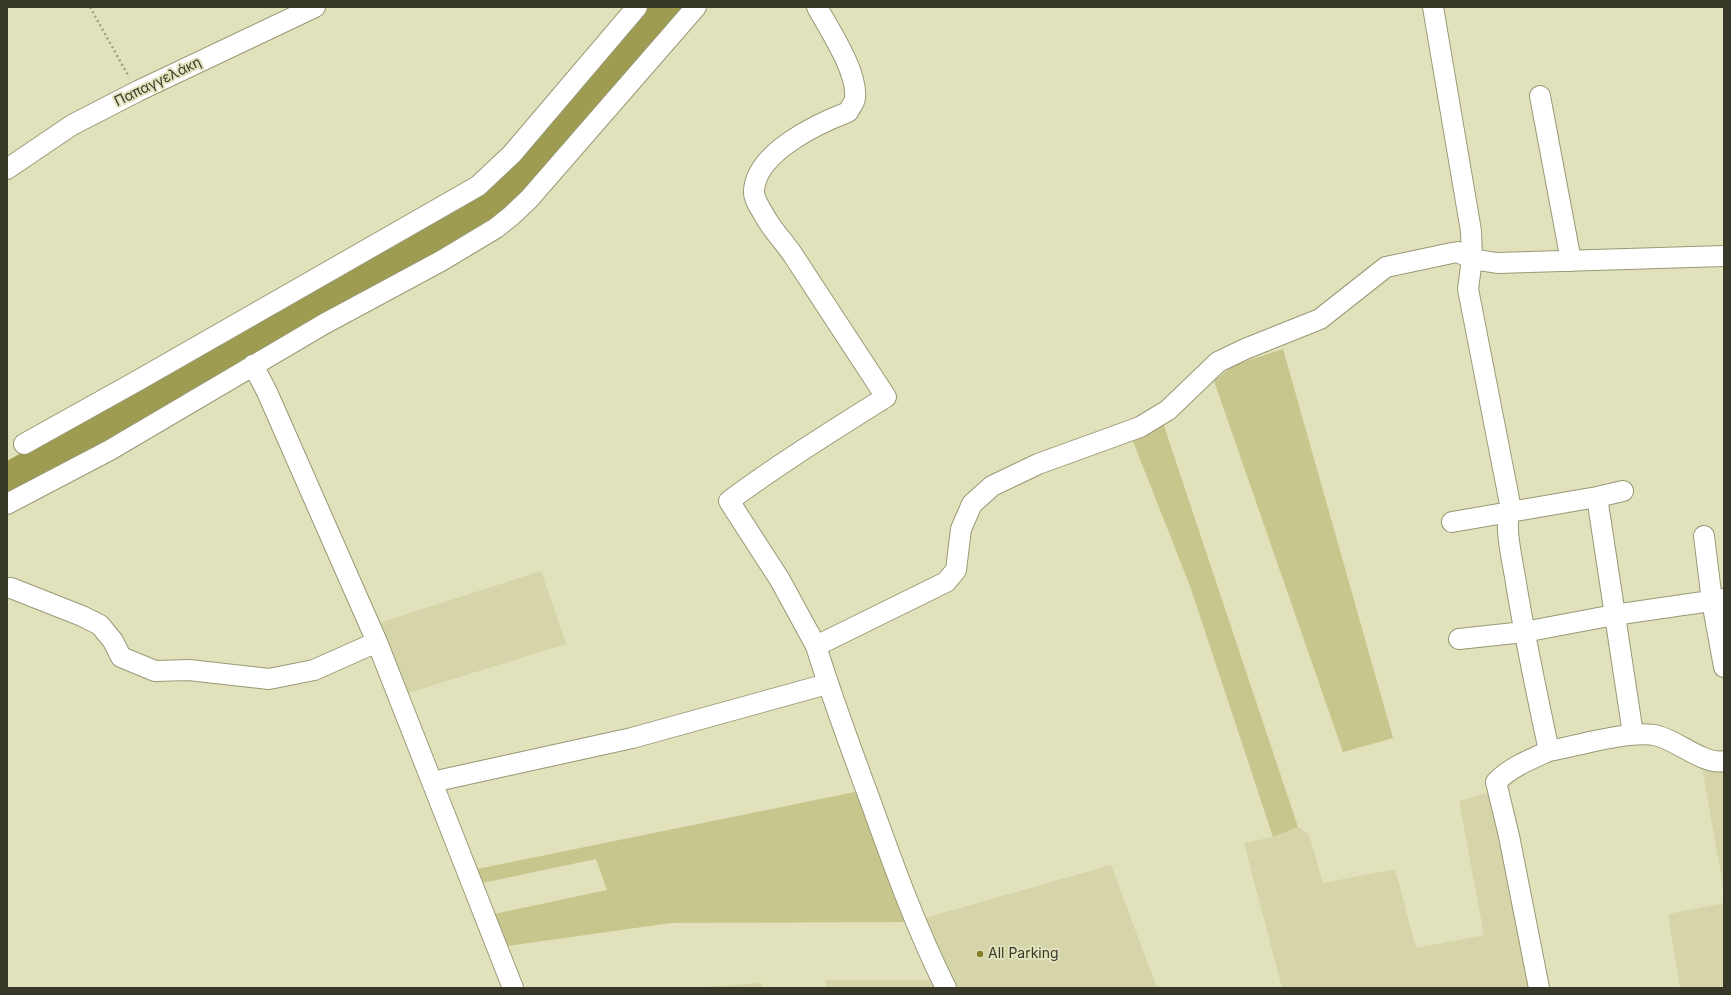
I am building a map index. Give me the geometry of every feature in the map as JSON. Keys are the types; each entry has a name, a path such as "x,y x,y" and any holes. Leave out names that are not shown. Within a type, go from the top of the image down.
{"street":[{"name":"Παπαγγελάκη","path":"7,169 72,125 138,91 315,7"},
{"path":"24,444 478,186 512,154 637,7"},
{"path":"7,504 110,450 324,324 370,300 496,228 529,199 696,7"},
{"path":"816,7 842,52 853,80 855,98 848,112 829,119 797,137 773,156 760,172 754,191 758,204 769,222 886,397 803,449 729,502 780,580 816,646 827,684 887,849 932,960 946,988"},
{"path":"1433,7 1471,231 1472,259 1468,289 1510,504 1508,512 1508,534 1524,632 1549,751"},
{"path":"1540,96 1571,261"},
{"path":"816,646 946,582 956,570 961,529 972,504 992,486 1038,464 1140,427 1168,410 1218,362 1245,349 1320,320 1386,267 1458,252 1472,259 1497,263 1724,256"},
{"path":"253,365 267,392 377,642 513,988"},
{"path":"1452,522 1624,491"},
{"path":"1597,497 1633,734"},
{"path":"1704,536 1718,600 1724,667"},
{"path":"7,588 11,588 82,616 100,626 113,641 121,657 155,671 189,670 269,679 314,670 377,642"},
{"path":"1459,639 1524,632 1614,615 1718,600"},
{"path":"432,782 632,738 827,684"},
{"path":"1539,988 1496,782 1510,770 1549,751 1633,734 1659,736 1706,758 1719,762 1724,761"}],"path":[{"path":"90,7 138,91"}],"shaded area":[{"path":"641,7 687,7 507,212 114,438 7,495 7,461 460,205"},
{"path":"1283,349 1393,738 1343,752 1214,381 1234,365"},
{"path":"1163,423 1298,827 1273,837 1190,586 1132,439"},
{"path":"541,571 566,644 405,694 376,624"},
{"path":"1701,761 1724,767 1724,892"},
{"path":"860,791 911,922 671,923 507,946 494,914 607,890 596,859 482,883 477,869"},
{"path":"1495,791 1534,988 1282,988 1244,843 1273,837 1298,827 1309,834 1323,883 1395,869 1416,948 1484,935 1459,801"},
{"path":"1111,865 1157,988 826,988 826,980 934,980 911,922"},
{"path":"1724,903 1724,988 1680,988 1668,914"},
{"path":"762,983 763,988 690,988"}],"place":[{"name":"All Parking","path":"980,954"}]}
